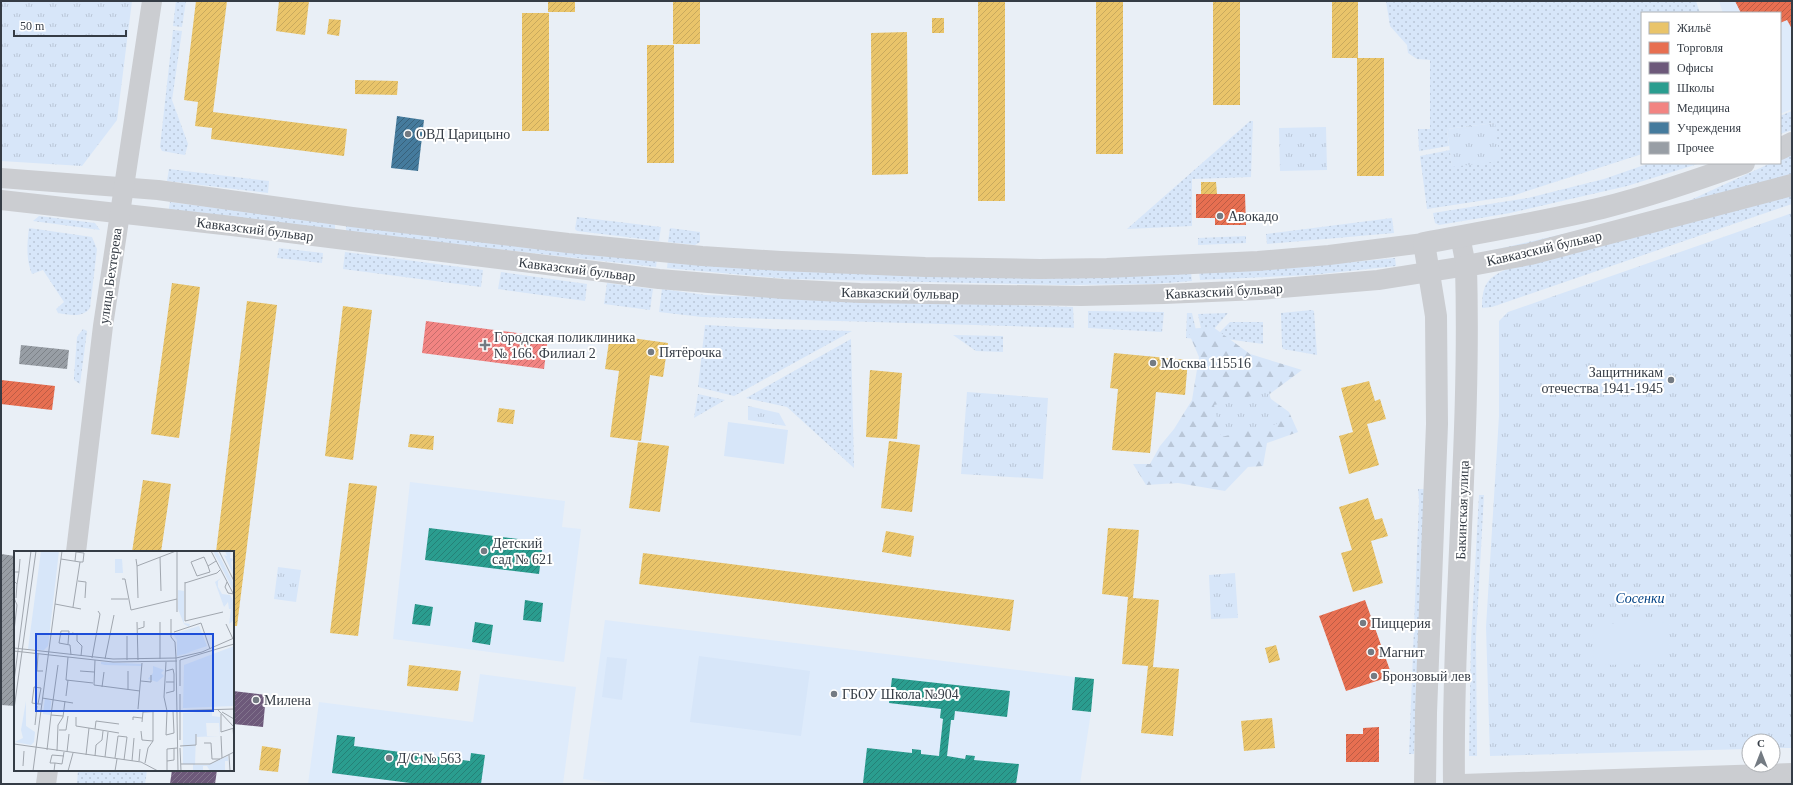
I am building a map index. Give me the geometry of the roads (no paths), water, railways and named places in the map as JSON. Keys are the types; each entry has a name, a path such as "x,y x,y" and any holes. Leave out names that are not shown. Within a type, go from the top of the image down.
{"main road":[{"path":"1781,148 1792,143"},
{"name":"Кавказский бульвар","path":"1424,243 1602,208 1681,185 1741,164"},
{"name":"Кавказский бульвар","path":"1466,266 1530,254 1792,185"},
{"name":"Бакинская улица","path":"1424,243 1436,316 1437,424 1426,713 1425,784"},
{"name":"Бакинская улица","path":"1454,784 1456,648 1467,396 1468,329 1466,266"}],"street":[{"name":"улица Бехтерева","path":"76,551 103,326 152,1"},
{"name":"Кавказский бульвар","path":"1,178 124,187 560,242 702,256 781,261 925,267 1040,269 1107,268 1258,261 1329,255 1424,243"},
{"name":"Кавказский бульвар","path":"1,200 120,213 659,279 783,289 860,293 1073,296 1164,294 1309,286 1378,280 1466,266"},
{"name":"Бакинская улица","path":"1460,236 1466,266"},
{"path":"46,784 48,771"},
{"path":"1462,784 1792,773"}],"place":[{"name":"ОВД Царицыно","path":"408,134"},
{"name":"Авокадо","path":"1220,216"},
{"name":"Городская поликлиника № 166. Филиал 2","path":"485,345"},
{"name":"Пятёрочка","path":"651,352"},
{"name":"Москва 115516","path":"1153,363"},
{"name":"Защитникам отечества 1941-1945","path":"1671,380"},
{"name":"Детский сад № 621","path":"484,551"},
{"name":"Пиццерия","path":"1363,623"},
{"name":"Магнит","path":"1371,652"},
{"name":"Бронзовый лев","path":"1374,676"},
{"name":"ГБОУ Школа №904","path":"834,694"},
{"name":"Милена","path":"256,700"},
{"name":"Д/C № 563","path":"389,758"}],"park label":[{"name":"Сосенки","path":"1640,598"}]}
